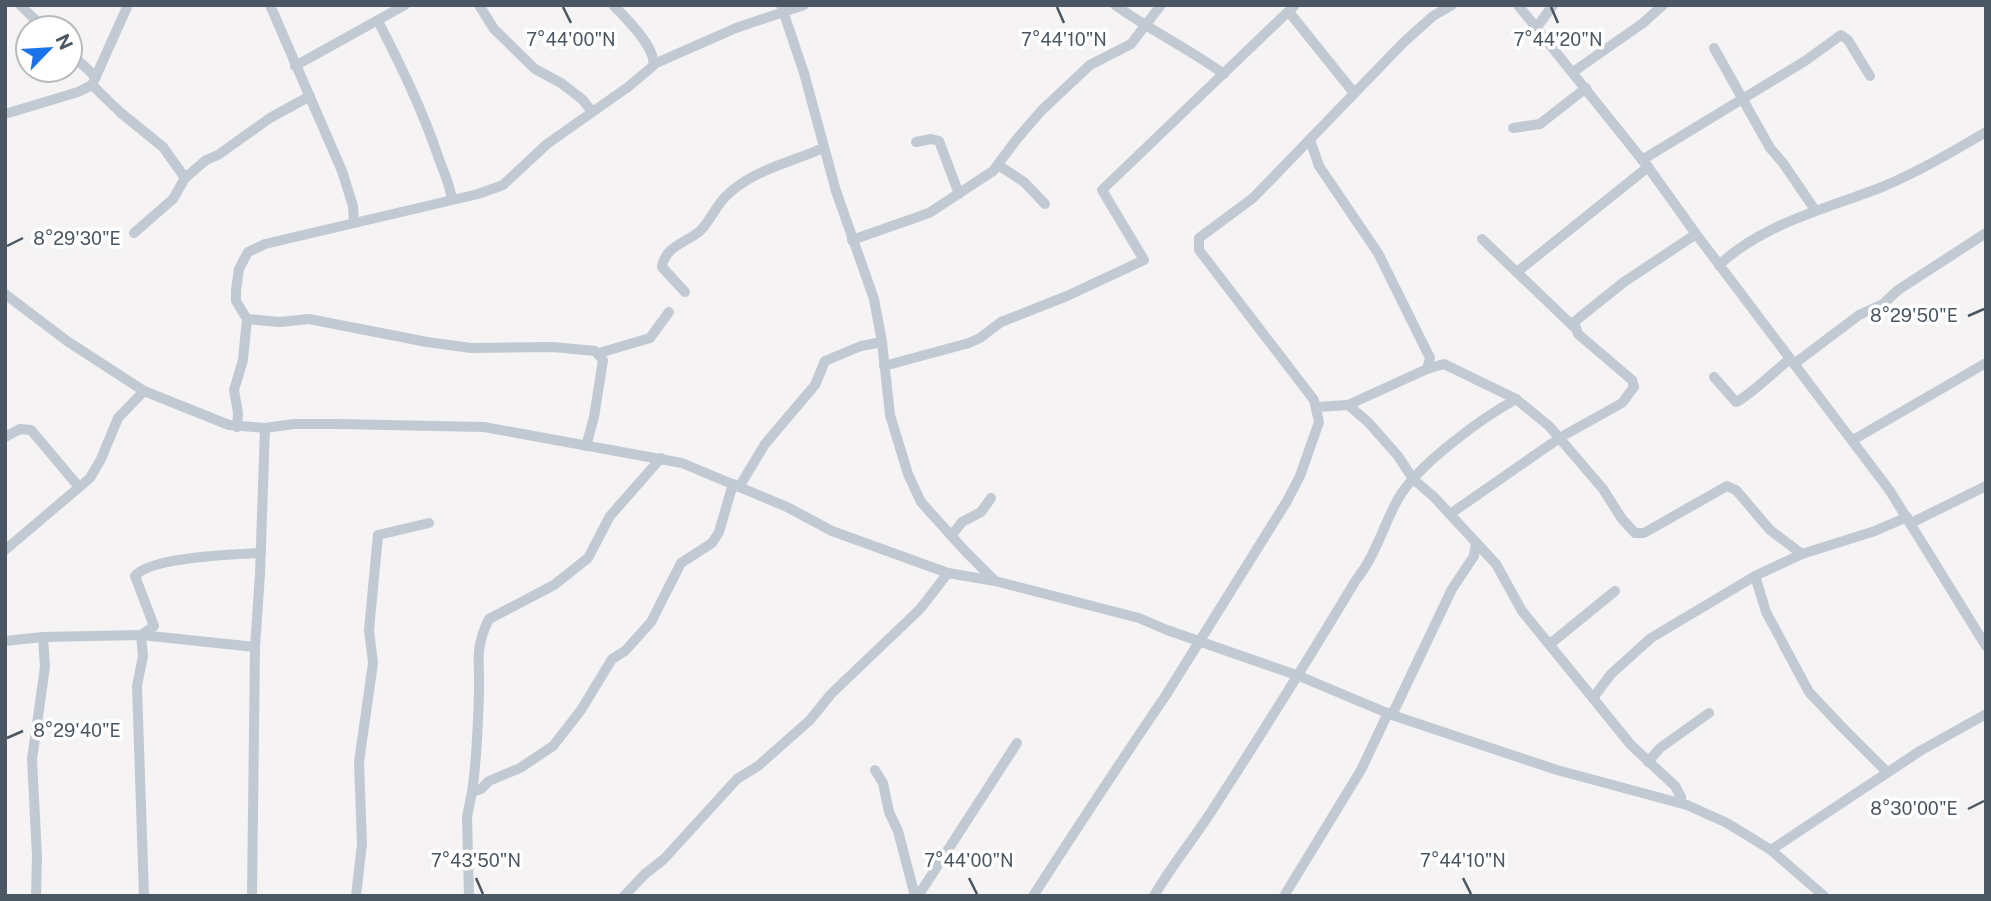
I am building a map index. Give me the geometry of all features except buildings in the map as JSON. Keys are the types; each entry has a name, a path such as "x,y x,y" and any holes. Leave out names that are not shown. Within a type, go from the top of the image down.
{"street":[{"path":"5,114 78,92 94,81 128,5"},
{"path":"270,5 342,171 353,206 354,223"},
{"path":"295,66 405,5"},
{"path":"479,5 494,29 535,69 561,83 583,100 593,112"},
{"path":"613,5 645,42 654,58 654,64"},
{"path":"237,427 234,390 243,360 247,319 236,300 236,290 239,269 248,252 256,247 478,194 503,185 547,144 628,88 654,64 783,9 804,5"},
{"path":"1115,5 1224,74"},
{"path":"852,240 929,214 998,166 1016,140 1051,101 1090,65 1131,44 1161,5"},
{"path":"1033,896 1201,642 1300,477 1320,422 1317,407 1198,244 1199,238 1253,198 1404,41 1433,16 1452,5"},
{"path":"1518,5 1645,163 1853,440 1909,520 1986,646"},
{"path":"1537,27 1553,5"},
{"path":"1573,72 1643,23 1663,5"},
{"path":"884,366 969,343 1001,322 1067,296 1144,260 1102,190 1292,8 1354,93"},
{"path":"783,9 804,74 823,148 874,299 890,415 913,488 965,551 995,580"},
{"path":"379,21 432,135 450,183 452,200"},
{"path":"1517,272 1645,163 1842,35 1870,76"},
{"path":"1714,48 1770,148 1815,210"},
{"path":"84,68 121,113 163,147 185,178"},
{"path":"1513,128 1540,124 1586,88"},
{"path":"134,233 173,199 185,178 206,160 218,155 270,118 310,96"},
{"path":"1719,265 1750,241 1815,210 1906,177 1986,131"},
{"path":"916,142 931,139 939,141 959,194"},
{"path":"1310,139 1318,166 1378,253 1429,363"},
{"path":"685,292 662,267 663,259 674,247 701,230 716,207 739,185 778,163 823,148"},
{"path":"998,166 1024,182 1045,204"},
{"path":"1714,377 1736,402 1742,400 1792,361 1859,315 1883,303 1898,290 1986,233"},
{"path":"1574,327 1577,318 1615,289 1696,234"},
{"path":"1450,514 1561,437 1622,403 1634,387 1628,376 1587,343 1574,327 1482,239"},
{"path":"5,294 76,348 144,391 188,411 237,427 265,428 294,424 484,427 682,463 787,507 832,531 953,573 995,580 1139,618 1298,676 1390,714 1557,770 1681,803 1727,823 1772,850 1825,896"},
{"path":"599,354 650,338 669,312"},
{"path":"247,319 309,319 471,348 553,347 591,350 603,360 594,418 586,446"},
{"path":"472,792 481,789 489,780 520,768 553,746 581,710 612,659 625,651 651,622 681,563 712,543 719,532 736,486 765,444 815,385 825,361 881,336"},
{"path":"1317,407 1348,405 1429,363 1444,364 1516,399 1561,437 1635,533 1644,533 1727,486 1736,490 1770,530 1802,554"},
{"path":"1853,440 1986,363"},
{"path":"5,550 94,472 118,418 144,391"},
{"path":"1154,896 1173,864 1194,838 1366,568 1399,497 1413,479 1484,417 1516,399"},
{"path":"1348,405 1368,422 1398,456 1413,479 1450,514 1476,543 1480,554 1503,575 1522,611 1648,762 1675,786 1681,803"},
{"path":"252,896 255,647 265,428"},
{"path":"5,437 20,429 31,430 79,487"},
{"path":"469,896 467,817 472,792 479,690 477,653 480,639 489,619 554,585 588,558 610,516 661,458"},
{"path":"1593,698 1611,674 1651,638 1755,576 1802,554 1909,520 1986,486"},
{"path":"952,536 962,522 981,512 991,498"},
{"path":"356,896 362,844 359,762 373,663 369,631 378,535 429,523"},
{"path":"624,896 664,859 737,779 758,766 810,720 831,694 920,609 953,573 965,551"},
{"path":"141,635 154,626 151,612 135,581 137,572 180,560 261,553"},
{"path":"1284,896 1361,770 1452,589 1480,554"},
{"path":"1755,576 1766,612 1809,692 1887,772"},
{"path":"1550,644 1615,591"},
{"path":"141,635 143,656 137,686 144,896"},
{"path":"5,641 43,637 141,635 255,647"},
{"path":"36,896 37,856 32,759 45,667 43,637"},
{"path":"1648,762 1660,748 1709,713"},
{"path":"1772,850 1920,751 1986,714"},
{"path":"917,896 1017,743"},
{"path":"875,769 883,783 889,812 898,831 917,896"}]}
